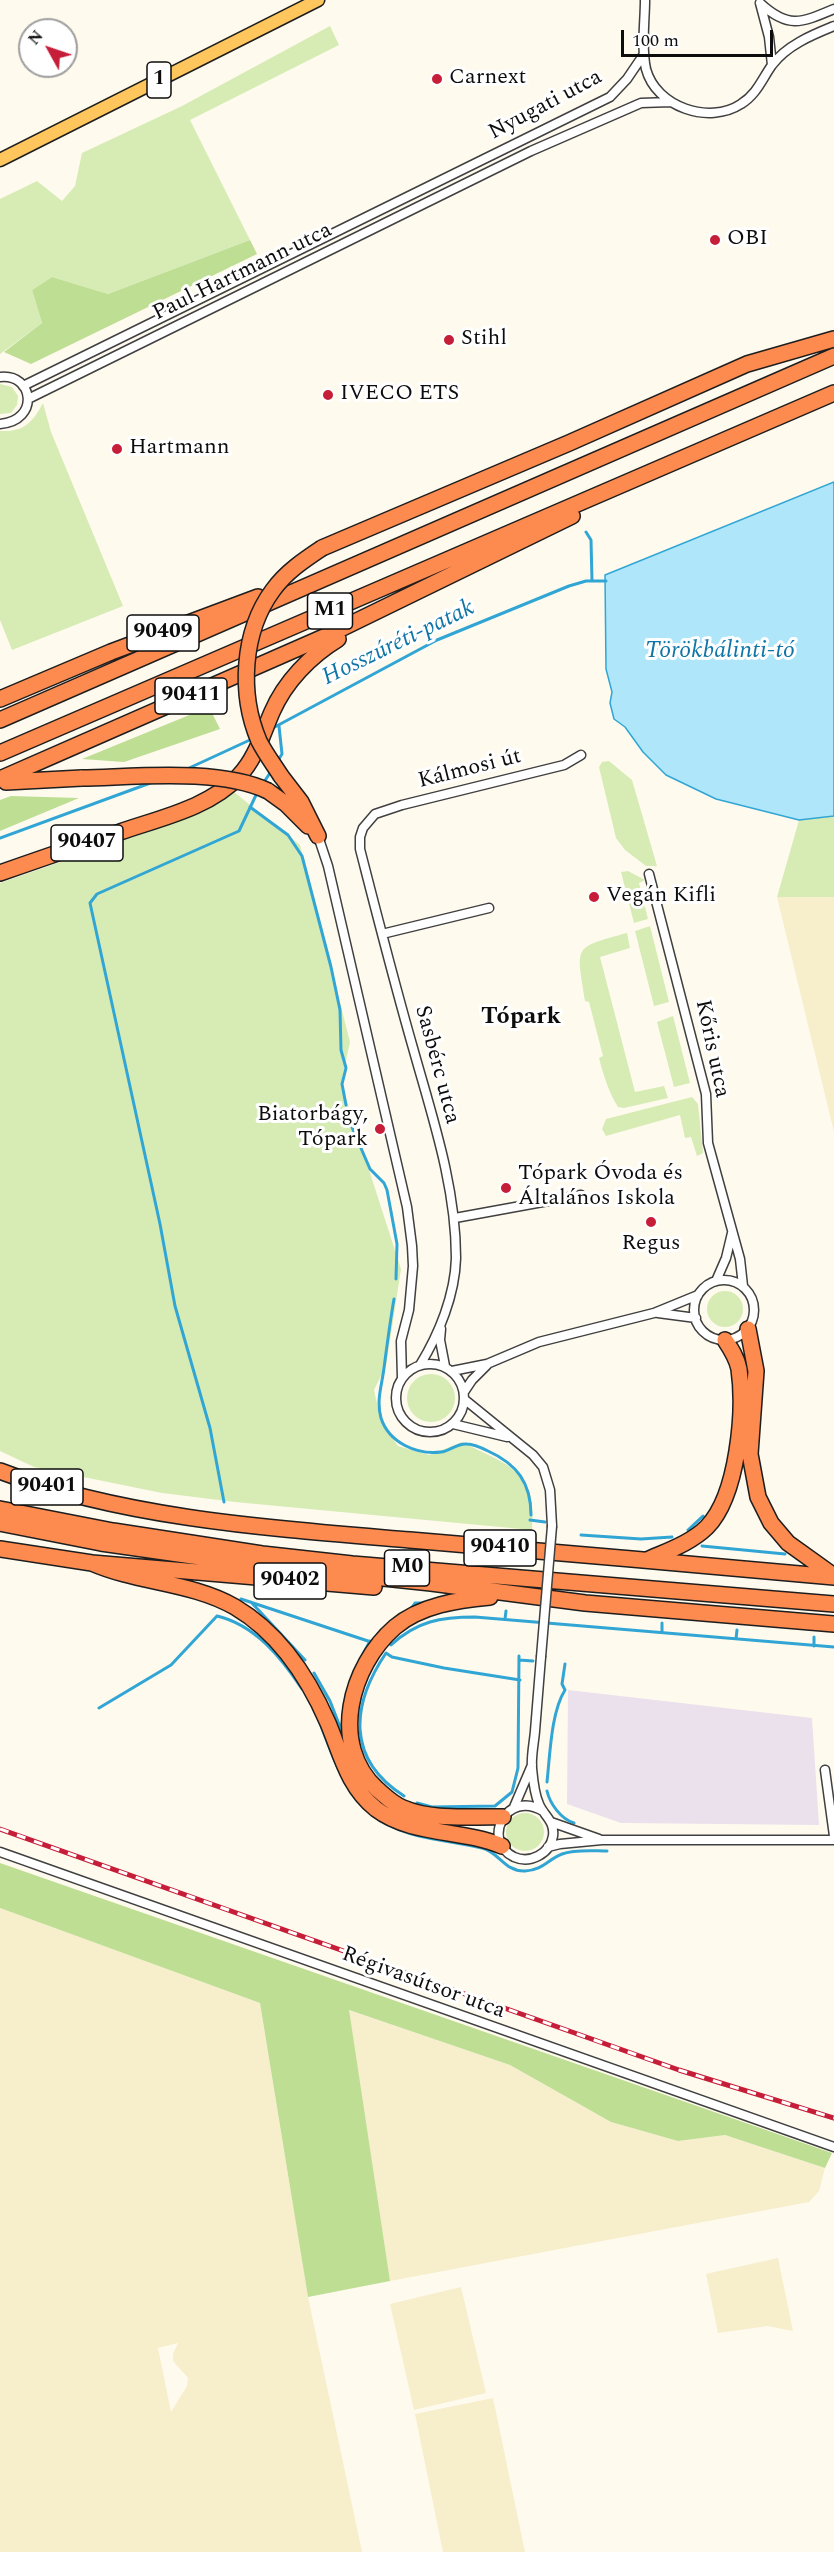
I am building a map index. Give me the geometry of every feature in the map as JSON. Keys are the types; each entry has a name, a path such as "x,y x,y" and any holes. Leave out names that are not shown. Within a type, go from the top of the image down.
{"highway":[{"path":"318,837 301,802 260,743 252,723 248,700 247,668 252,633 260,612 273,590 296,566 322,548 747,364 834,339"},
{"name":"M1","path":"0,720 834,356"},
{"name":"M1","path":"0,753 834,393"},
{"name":"90411","path":"0,781 382,610 545,531 659,469"},
{"name":"90409","path":"0,699 132,644 282,588 330,576"},
{"name":"90407","path":"0,873 205,801 238,777 253,756 272,711 307,662 323,648 382,610"},
{"path":"0,781 174,776 239,780 268,791 286,804 318,837"},
{"path":"748,1329 756,1371 750,1454 758,1497 771,1523 788,1543 834,1576"},
{"path":"644,1560 674,1548 707,1527 718,1513 731,1486 738,1440 740,1395 738,1368 734,1353 725,1340"},
{"name":"90401","path":"0,1471 28,1482 94,1500"},
{"name":"90410","path":"94,1500 222,1521 834,1576"},
{"name":"M0","path":"0,1509 113,1531 273,1555 352,1564 834,1604"},
{"name":"M0","path":"0,1523 101,1543 242,1563 585,1603 834,1624"},
{"name":"90402","path":"0,1549 92,1563 411,1589 488,1590"},
{"path":"92,1563 114,1572 198,1591 236,1608 277,1641 297,1665 322,1710 347,1773 375,1808 395,1820 419,1827 453,1832 502,1846"},
{"path":"508,1812 418,1813 401,1808 369,1782 356,1760 349,1730 350,1708 369,1657 397,1626 424,1611 460,1600 517,1594"}],"main road":[{"name":"1","path":"0,160 318,0"}],"street":[{"path":"645,0 644,54 647,72 670,102 685,110 702,113 723,112 740,105 754,94 772,65 787,50 834,26"},
{"path":"759,1 776,18 791,21 812,18 834,9"},
{"path":"759,1 769,37 772,65"},
{"name":"Nyugati utca","path":"451,175 610,97 627,79 644,54"},
{"name":"Nyugati utca","path":"474,179 612,114 641,103 670,102"},
{"name":"Paul Hartmann utca","path":"23,386 451,175"},
{"name":"Paul Hartmann utca","path":"28,399 474,179"},
{"path":"0,377 15,379 23,386 28,399 25,411 20,418 11,423 0,424"},
{"name":"Kálmosi út","path":"368,820 375,814 402,805 564,765 581,755"},
{"name":"Sasbérc utca","path":"368,820 360,837 360,849 440,1146 455,1218 454,1278 441,1323 420,1365"},
{"path":"318,837 328,866 407,1207 412,1266 408,1310 401,1341 402,1378 396,1399 398,1410 412,1426 433,1432 453,1424 510,1438"},
{"name":"Kőris utca","path":"649,874 706,1094 708,1143 740,1259 743,1286"},
{"path":"382,934 489,908"},
{"path":"455,1218 581,1195"},
{"name":"Kőris utca","path":"716,1281 726,1258 732,1233"},
{"path":"448,1369 488,1364 539,1342 654,1313 698,1295 709,1284 716,1281 735,1282 743,1286 752,1297 755,1310 748,1329 738,1337 725,1340 705,1333 694,1310 698,1295"},
{"path":"654,1313 696,1318"},
{"name":"Sasbérc utca","path":"441,1323 440,1340 448,1369"},
{"path":"402,1378 410,1370 420,1365 437,1364 448,1369 458,1377 464,1396 510,1438 533,1455 543,1467 550,1490 552,1526 532,1765 535,1792 543,1811 551,1822 553,1835 548,1847"},
{"path":"453,1424 463,1408 464,1396 472,1380 488,1364"},
{"path":"532,1765 508,1812 499,1836 502,1846 513,1857 521,1859 536,1857 548,1847 560,1844 602,1840 834,1838 825,1770"},
{"path":"508,1812 529,1805 543,1811"},
{"path":"551,1822 602,1840"},
{"name":"Régivasútsor utca","path":"0,1852 834,2147"}],"shaded area":[{"path":"777,897 834,897 834,1132"},
{"path":"568,1690 812,1718 819,1825 621,1823 567,1804"},
{"path":"0,1908 260,2003 308,2297 362,2552 0,2552","holes":["178,2343 173,2354 173,2361 188,2378 187,2386 171,2412 158,2348"]},
{"path":"348,2010 510,2065 611,2122 678,2141 725,2135 825,2168 819,2191 809,2202 390,2281"},
{"path":"778,2258 793,2331 768,2326 718,2333 706,2274"},
{"path":"461,2287 486,2393 414,2410 390,2304"},
{"path":"493,2398 525,2552 443,2552 415,2414"}],"green space":[{"path":"330,26 339,45 190,120 250,240 108,294 52,277 32,290 42,323 0,354 0,199 37,181 62,201 75,186 82,153 182,106"},
{"path":"250,240 257,254 31,364 4,352 42,323 32,290 52,277 108,294"},
{"path":"0,384 12,387 18,396 17,405 11,413 0,414"},
{"path":"43,403 51,432 123,606 12,650 0,620 0,431 15,430 26,425"},
{"path":"209,707 220,729 124,762 82,759"},
{"path":"609,761 632,780 657,866 646,866 625,850 616,838 599,767 602,762"},
{"path":"234,792 300,845 350,1042 341,1083 401,1269 386,1366 374,1390 381,1422 398,1446 429,1455 462,1442 506,1464 525,1482 530,1494 533,1510 532,1530 162,1493 34,1467 0,1451 0,883 190,817"},
{"path":"11,796 79,798 0,831 0,800"},
{"path":"834,816 834,897 777,897 799,820"},
{"path":"628,871 645,880 639,883 648,919 634,923 621,872"},
{"path":"650,926 669,1002 654,1006 635,931"},
{"path":"627,933 630,948 600,957 635,1092 664,1086 668,1098 624,1108 618,1107 615,1102 602,1070 599,1058 603,1056 589,1002 585,1001 580,959 582,952 596,942"},
{"path":"673,1016 690,1083 674,1087 657,1022"},
{"path":"692,1097 698,1104 703,1153 697,1156 691,1137 685,1138 680,1115 606,1136 602,1129 606,1119"},
{"path":"725,1291 738,1296 743,1309 738,1322 725,1327 712,1322 707,1309 712,1296"},
{"path":"426,1374 436,1374 448,1381 455,1393 455,1403 448,1415 436,1422 426,1422 411,1411 407,1403 407,1393 418,1378"},
{"path":"525,1813 539,1818 544,1832 539,1846 525,1851 511,1846 506,1832 511,1818"},
{"path":"0,1863 832,2153 825,2168 725,2135 678,2141 611,2122 510,2065 349,2010 390,2281 308,2297 260,2003 0,1908"}],"water":[{"name":"Törökbálinti-tó","path":"834,482 834,816 799,820 716,799 666,775 643,752 625,727 614,719 610,703 612,692 606,669 605,575"}],"waterway":[{"path":"586,532 591,540 592,581"},
{"name":"Hosszúréti-patak","path":"271,729 437,640 569,586 586,581 606,581"},
{"path":"277,762 282,754 279,726"},
{"name":"Hosszúréti-patak","path":"187,769 252,739"},
{"path":"262,785 272,770"},
{"name":"Hosszúréti-patak","path":"0,838 153,782"},
{"path":"224,1502 210,1428 175,1306 160,1224 90,903 97,894 239,831 257,793"},
{"path":"250,807 288,835 302,856 340,1010 341,1050 346,1068 342,1084 346,1105"},
{"path":"351,1125 370,1169 384,1183 387,1190 397,1244 396,1279"},
{"path":"394,1299 379,1399 381,1418 385,1427 397,1441 414,1449 441,1452 463,1444 470,1444 498,1456 514,1469 525,1484 531,1515"},
{"path":"688,1530 703,1516"},
{"path":"530,1520 545,1522"},
{"path":"581,1535 641,1539 672,1537"},
{"path":"702,1546 785,1554"},
{"path":"241,1599 371,1642"},
{"path":"251,1602 305,1660"},
{"path":"410,1610 415,1603 421,1603"},
{"path":"505,1619 506,1611"},
{"path":"217,1616 231,1620 266,1644 302,1689"},
{"path":"99,1708 171,1665 217,1616"},
{"path":"391,1645 410,1630 430,1622 475,1617 834,1647"},
{"path":"662,1623 662,1632"},
{"path":"736,1639 737,1630"},
{"path":"814,1637 814,1646"},
{"path":"342,1725 351,1682 370,1641"},
{"path":"404,1796 385,1781 372,1765 364,1748 360,1730 361,1711 366,1692 386,1653 392,1657 444,1668 520,1680"},
{"path":"417,1803 432,1807 495,1806 512,1792 518,1768 519,1656"},
{"path":"519,1660 533,1661"},
{"path":"547,1782 554,1722 560,1699 565,1690 562,1684 565,1664"},
{"path":"314,1673 330,1701 344,1737"},
{"path":"318,1718 342,1776 352,1793 378,1819 397,1829 419,1836 482,1848 493,1853 512,1868 525,1871 541,1867 567,1852 607,1851"},
{"path":"547,1791 557,1810 574,1823"}],"railway":[{"path":"0,1829 679,2070 834,2118"}],"place":[{"name":"Carnext","path":"437,79"},
{"name":"OBI","path":"715,240"},
{"name":"Stihl","path":"449,340"},
{"name":"IVECO ETS","path":"328,395"},
{"name":"Hartmann","path":"117,449"},
{"name":"Vegán Kifli","path":"594,897"},
{"name":"Biatorbágy, Tópark","path":"380,1129"},
{"name":"Tópark Óvoda és Általános Iskola","path":"506,1188"},
{"name":"Regus","path":"651,1222"}],"district":[{"name":"Tópark","path":"521,1018"}]}
